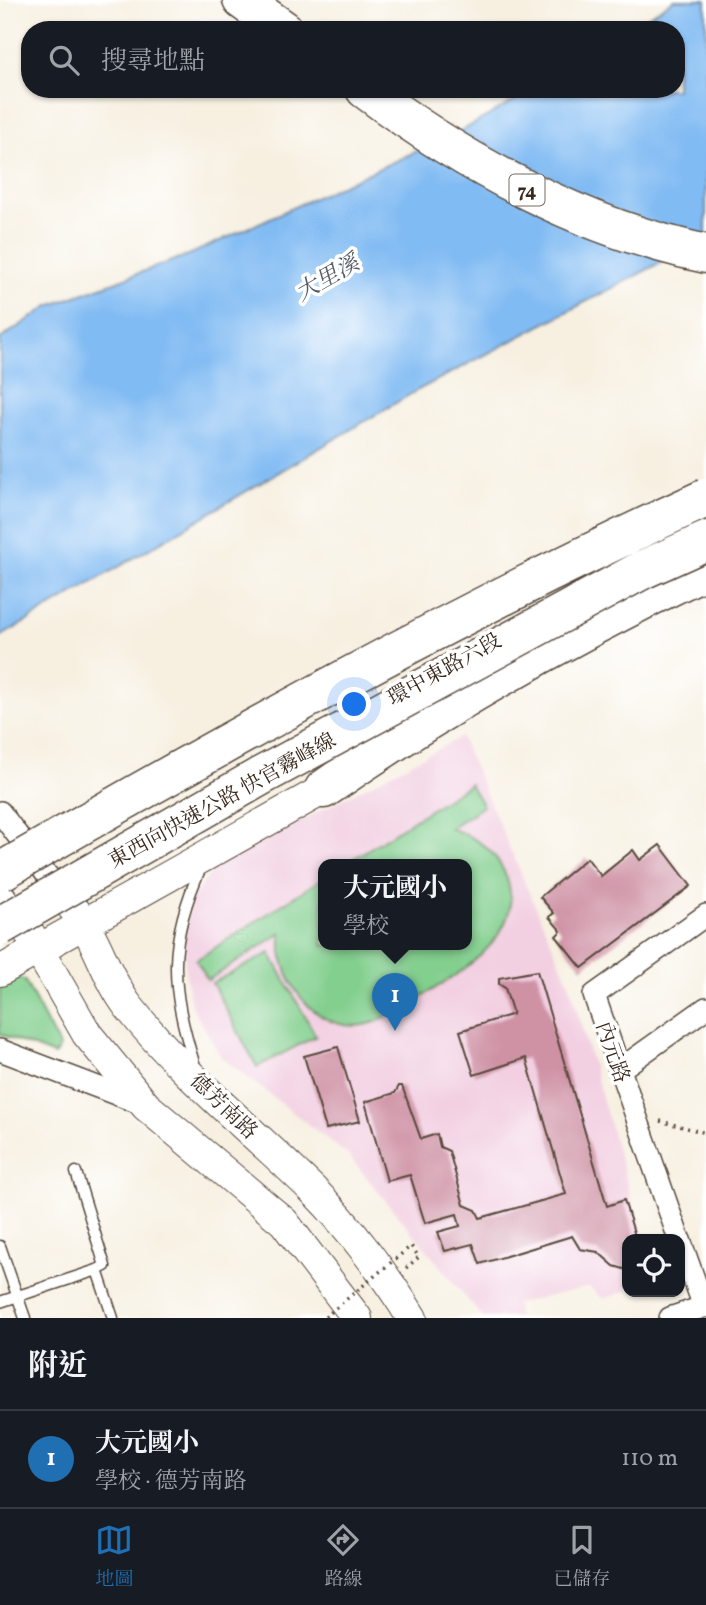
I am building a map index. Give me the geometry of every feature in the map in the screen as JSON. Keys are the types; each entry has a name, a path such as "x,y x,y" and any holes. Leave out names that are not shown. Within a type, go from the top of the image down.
{"highway":[{"path":"242,0 271,21"},
{"name":"74","path":"377,98 426,133 523,188 631,232 706,254"},
{"path":"0,872 238,735 626,534 706,498"},
{"name":"東西向快速公路 快官霧峰線","path":"3,909 261,776 642,570 706,541"},
{"path":"324,789 399,737 653,595 706,569"}],"street":[{"name":"環中東路六段","path":"3,909 624,569 706,529"},
{"path":"0,971 209,851 706,586"},
{"path":"0,812 53,883"},
{"name":"德芳南路","path":"53,883 85,922 127,1005 201,1085 316,1193 388,1282 412,1318"},
{"path":"3,909 39,948 87,1034 146,1106 284,1222 357,1318"},
{"name":"內元路","path":"678,1234 594,995 706,915"},
{"path":"619,1070 704,1013"},
{"path":"0,1050 146,1106"},
{"name":"內元路","path":"685,1254 705,1308"},
{"path":"670,1318 705,1308"}],"lane":[{"path":"201,1085 179,1015 176,992 177,938 188,897 209,851"},
{"path":"0,1302 105,1266 76,1172"},
{"path":"0,1246 24,1318"},
{"path":"97,1270 113,1318"}],"path":[{"path":"634,1114 706,1133"},
{"path":"324,1317 411,1247 419,1258"}],"shaded area":[{"path":"461,737 569,983 642,1234 622,1234 622,1293 603,1299 589,1287 516,1304 518,1318 483,1318 348,1155 221,1057 191,1005 185,971 184,935 191,901 215,866"}],"green space":[{"path":"470,784 483,806 450,828 485,846 503,869 510,904 503,926 489,947 445,982 378,1021 358,1026 339,1024 322,1016 307,1004 295,989 287,971 281,933 208,980 196,960 318,881 318,950 472,950 472,859 353,859"},
{"path":"270,953 316,1036 257,1067 212,983"},
{"path":"18,977 25,981 60,1048 54,1055 0,1034 0,988"}],"water":[{"name":"大里溪","path":"674,0 706,0 706,239 416,391 0,637 0,339 49,306 191,254 461,131 519,98 685,98 685,21 641,21"}],"building":[{"path":"660,845 691,886 582,968 556,936 561,931 549,917 554,913 540,897 587,858 601,876 633,850 640,860"},
{"path":"537,971 607,1206 624,1200 634,1234 622,1234 622,1268 614,1266 598,1252 580,1249 572,1236 480,1264 473,1244 445,1251 438,1232 460,1226 457,1214 425,1223 410,1175 387,1181 365,1102 395,1093 399,1086 402,1086 421,1139 437,1134 440,1147 449,1151 464,1205 476,1210 480,1218 566,1194 526,1058 474,1075 460,1031 513,1014 505,988 499,984 499,978"},
{"path":"338,1047 360,1121 326,1129 304,1056"}],"place":[{"name":"大元國小","path":"395,1031"}]}
